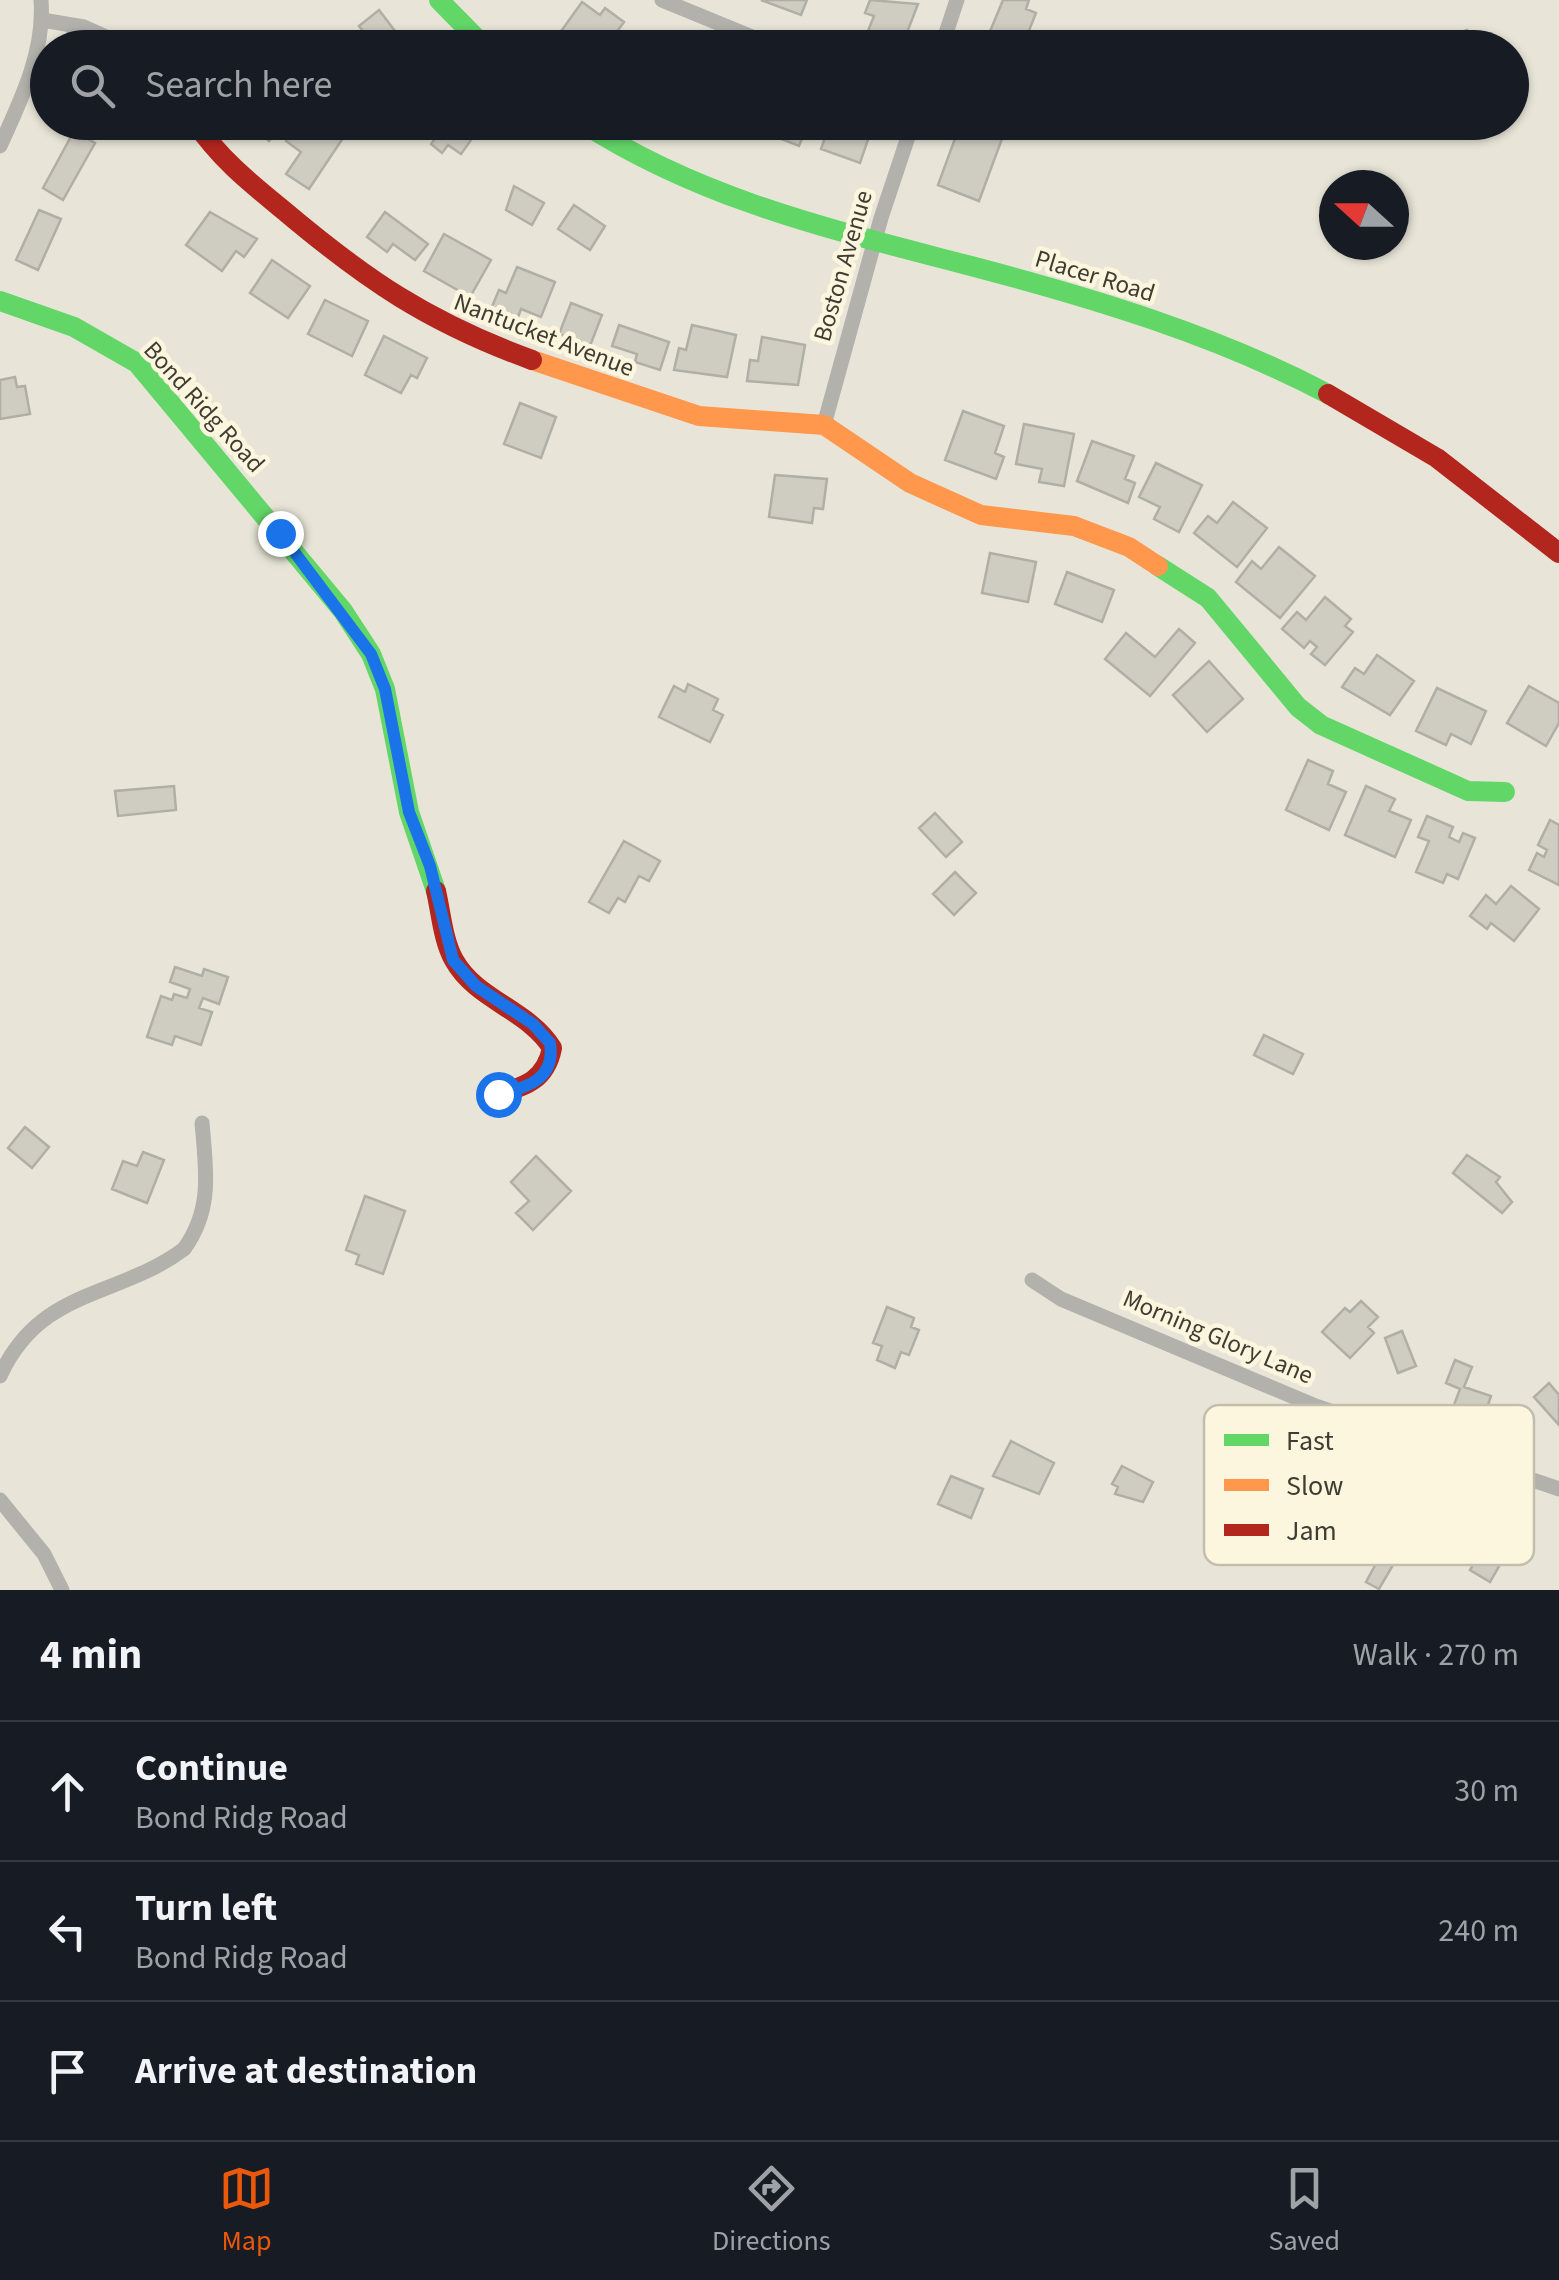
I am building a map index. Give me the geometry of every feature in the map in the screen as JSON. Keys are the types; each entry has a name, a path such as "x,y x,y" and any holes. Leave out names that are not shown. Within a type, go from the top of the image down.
{"street":[{"path":"40,0 40,30"},
{"path":"438,0 468,30"},
{"path":"662,0 735,30"},
{"path":"700,16 706,0"},
{"path":"948,30 957,0"},
{"path":"42,20 93,30"},
{"path":"0,146 24,92 30,68"},
{"name":"Nantucket Avenue","path":"207,140 216,154 359,274 460,334 612,390 699,416 824,426"},
{"name":"Placer Road","path":"612,140 658,168 741,203 1158,321 1316,384 1421,446 1559,553"},
{"name":"Boston Avenue","path":"824,426 874,242 908,140"},
{"name":"Bond Ridg Road","path":"0,301 74,327 137,363 356,629 385,689 409,812 430,866 453,960 476,986 543,1032 552,1048 548,1069 537,1082 498,1094"},
{"path":"824,426 910,482 980,515 1074,526 1155,560 1208,598 1298,707 1322,725 1468,792 1505,792"},
{"path":"0,1376 21,1339 42,1318 184,1249 199,1228 206,1200 202,1123"},
{"name":"Morning Glory Lane","path":"1032,1280 1061,1299 1316,1405"},
{"name":"Morning Glory Lane","path":"1534,1480 1559,1489"},
{"path":"0,1500 44,1554 62,1590"}],"building":[{"path":"761,0 807,0 801,15"},
{"path":"870,0 918,4 908,30 868,30 874,16 865,13"},
{"path":"1003,0 1029,0 1026,9 1036,13 1029,30 991,30"},
{"path":"582,2 600,15 605,8 624,22 618,30 562,30"},
{"path":"379,10 394,30 362,30 359,26"},
{"path":"69,140 95,143 63,200 43,188"},
{"path":"342,140 309,189 286,174 301,152 286,141"},
{"path":"434,140 471,140 461,154 448,145 442,153 431,144"},
{"path":"824,140 868,140 860,163 821,149"},
{"path":"954,140 1002,140 979,201 938,185"},
{"path":"514,186 544,203 532,225 506,210"},
{"path":"574,205 605,226 590,250 558,229"},
{"path":"39,210 61,219 38,270 16,260"},
{"path":"210,212 257,239 244,257 236,251 222,271 186,245"},
{"path":"385,212 428,244 415,260 393,244 387,252 367,237"},
{"path":"444,234 491,260 470,297 424,271"},
{"path":"272,260 310,286 288,318 250,293"},
{"path":"517,267 555,282 541,317 521,309 517,320 491,309 499,290 506,293"},
{"path":"325,300 368,321 352,356 308,334"},
{"path":"571,303 602,315 590,346 559,334"},
{"path":"619,325 669,342 660,370 635,362 637,354 612,346"},
{"path":"692,325 736,335 727,377 674,370 679,348 686,350"},
{"path":"384,336 427,358 417,378 411,375 401,393 365,375"},
{"path":"762,337 805,345 798,385 747,381 750,360 758,361"},
{"path":"15,377 17,387 25,386 30,414 0,419 0,380"},
{"path":"520,403 556,417 541,458 504,444"},
{"path":"963,411 1004,426 995,453 1004,457 996,479 945,460"},
{"path":"1024,424 1074,434 1064,486 1039,482 1042,469 1016,464"},
{"path":"1092,441 1134,456 1125,479 1135,483 1128,503 1077,481"},
{"path":"1156,463 1202,485 1179,532 1154,519 1160,507 1139,497"},
{"path":"775,475 827,479 823,509 814,508 812,523 769,517"},
{"path":"1233,502 1267,528 1237,567 1194,533 1208,516 1217,523"},
{"path":"1279,547 1315,576 1280,618 1236,582 1252,561 1261,569"},
{"path":"990,553 1036,562 1028,602 982,593"},
{"path":"1067,572 1114,590 1102,622 1055,604"},
{"path":"1325,597 1351,619 1345,626 1353,632 1325,665 1311,654 1317,647 1310,641 1304,648 1282,629 1297,612 1306,620"},
{"path":"1179,629 1195,643 1150,696 1105,659 1126,633 1155,657"},
{"path":"1377,655 1414,681 1390,715 1342,687 1355,668 1364,674"},
{"path":"1209,661 1243,699 1207,732 1173,695"},
{"path":"688,684 718,699 713,710 723,715 710,742 659,717 674,686 685,692"},
{"path":"1529,686 1559,703 1559,723 1546,746 1507,723"},
{"path":"1437,688 1486,711 1471,744 1451,734 1446,745 1416,731"},
{"path":"1308,760 1333,771 1328,784 1346,792 1329,830 1286,810"},
{"path":"174,786 176,810 118,816 115,791"},
{"path":"1366,786 1395,799 1389,811 1411,820 1395,857 1345,835"},
{"path":"935,813 962,842 946,857 919,828"},
{"path":"1427,816 1453,827 1449,837 1459,842 1463,833 1475,838 1458,879 1447,874 1443,883 1416,872 1429,841 1418,837"},
{"path":"1550,820 1559,825 1559,885 1529,870 1537,853 1544,857 1547,850 1538,845"},
{"path":"624,841 660,861 649,881 639,876 625,902 618,898 609,913 589,902"},
{"path":"955,872 976,893 954,915 933,894"},
{"path":"1511,886 1539,909 1514,941 1491,923 1487,929 1470,916 1486,895 1496,904"},
{"path":"175,967 202,976 204,969 228,977 219,1004 203,998 199,1008 212,1012 201,1045 175,1036 172,1045 147,1037 161,996 172,1000 174,994 187,998 190,989 170,982"},
{"path":"1264,1035 1303,1054 1293,1074 1254,1055"},
{"path":"25,1127 49,1147 32,1168 8,1148"},
{"path":"143,1152 164,1160 147,1203 112,1189 123,1161 137,1166"},
{"path":"1467,1155 1500,1177 1496,1182 1512,1202 1502,1213 1453,1173"},
{"path":"536,1156 571,1191 533,1230 516,1213 529,1201 511,1182"},
{"path":"365,1196 405,1211 383,1274 356,1264 359,1255 346,1250"},
{"path":"1361,1301 1378,1317 1368,1327 1374,1333 1350,1358 1322,1332 1345,1308 1350,1312"},
{"path":"887,1307 914,1318 911,1327 919,1330 909,1355 901,1352 895,1368 877,1360 882,1346 873,1343"},
{"path":"1402,1331 1416,1366 1398,1373 1385,1338"},
{"path":"1455,1360 1472,1367 1464,1387 1491,1396 1488,1405 1454,1405 1460,1389 1446,1383"},
{"path":"1549,1383 1559,1395 1559,1425 1534,1397"},
{"path":"1011,1441 1054,1463 1039,1494 993,1476"},
{"path":"1122,1466 1153,1482 1143,1502 1115,1494 1118,1487 1112,1484"},
{"path":"951,1476 983,1489 971,1518 938,1504"},
{"path":"1375,1565 1393,1565 1379,1589 1366,1582"},
{"path":"1473,1565 1500,1565 1490,1582 1470,1570"}],"traffic: fast":[{"path":"439,0 468,30"},
{"path":"612,140 674,172 770,210 1153,320 1242,354 1328,394"},
{"path":"0,301 74,327 137,363 343,611 371,654 385,689 409,812 436,891"},
{"path":"1158,566 1208,598 1298,707 1321,725 1468,791 1505,792"}],"traffic: slow":[{"path":"532,360 699,416 824,425 910,483 981,515 1074,526 1129,547 1158,566"}],"traffic: jam":[{"path":"209,140 246,179 371,278 429,314 532,360"},
{"path":"1328,394 1437,458 1559,553"},
{"path":"436,891 447,944 464,974 530,1024 552,1048 545,1067 533,1080 497,1094"}],"route":[{"path":"280,533 343,611 371,654 385,689 409,812 430,866 442,928 453,960 476,986 543,1032 552,1048 543,1076 530,1086 498,1094"}]}
